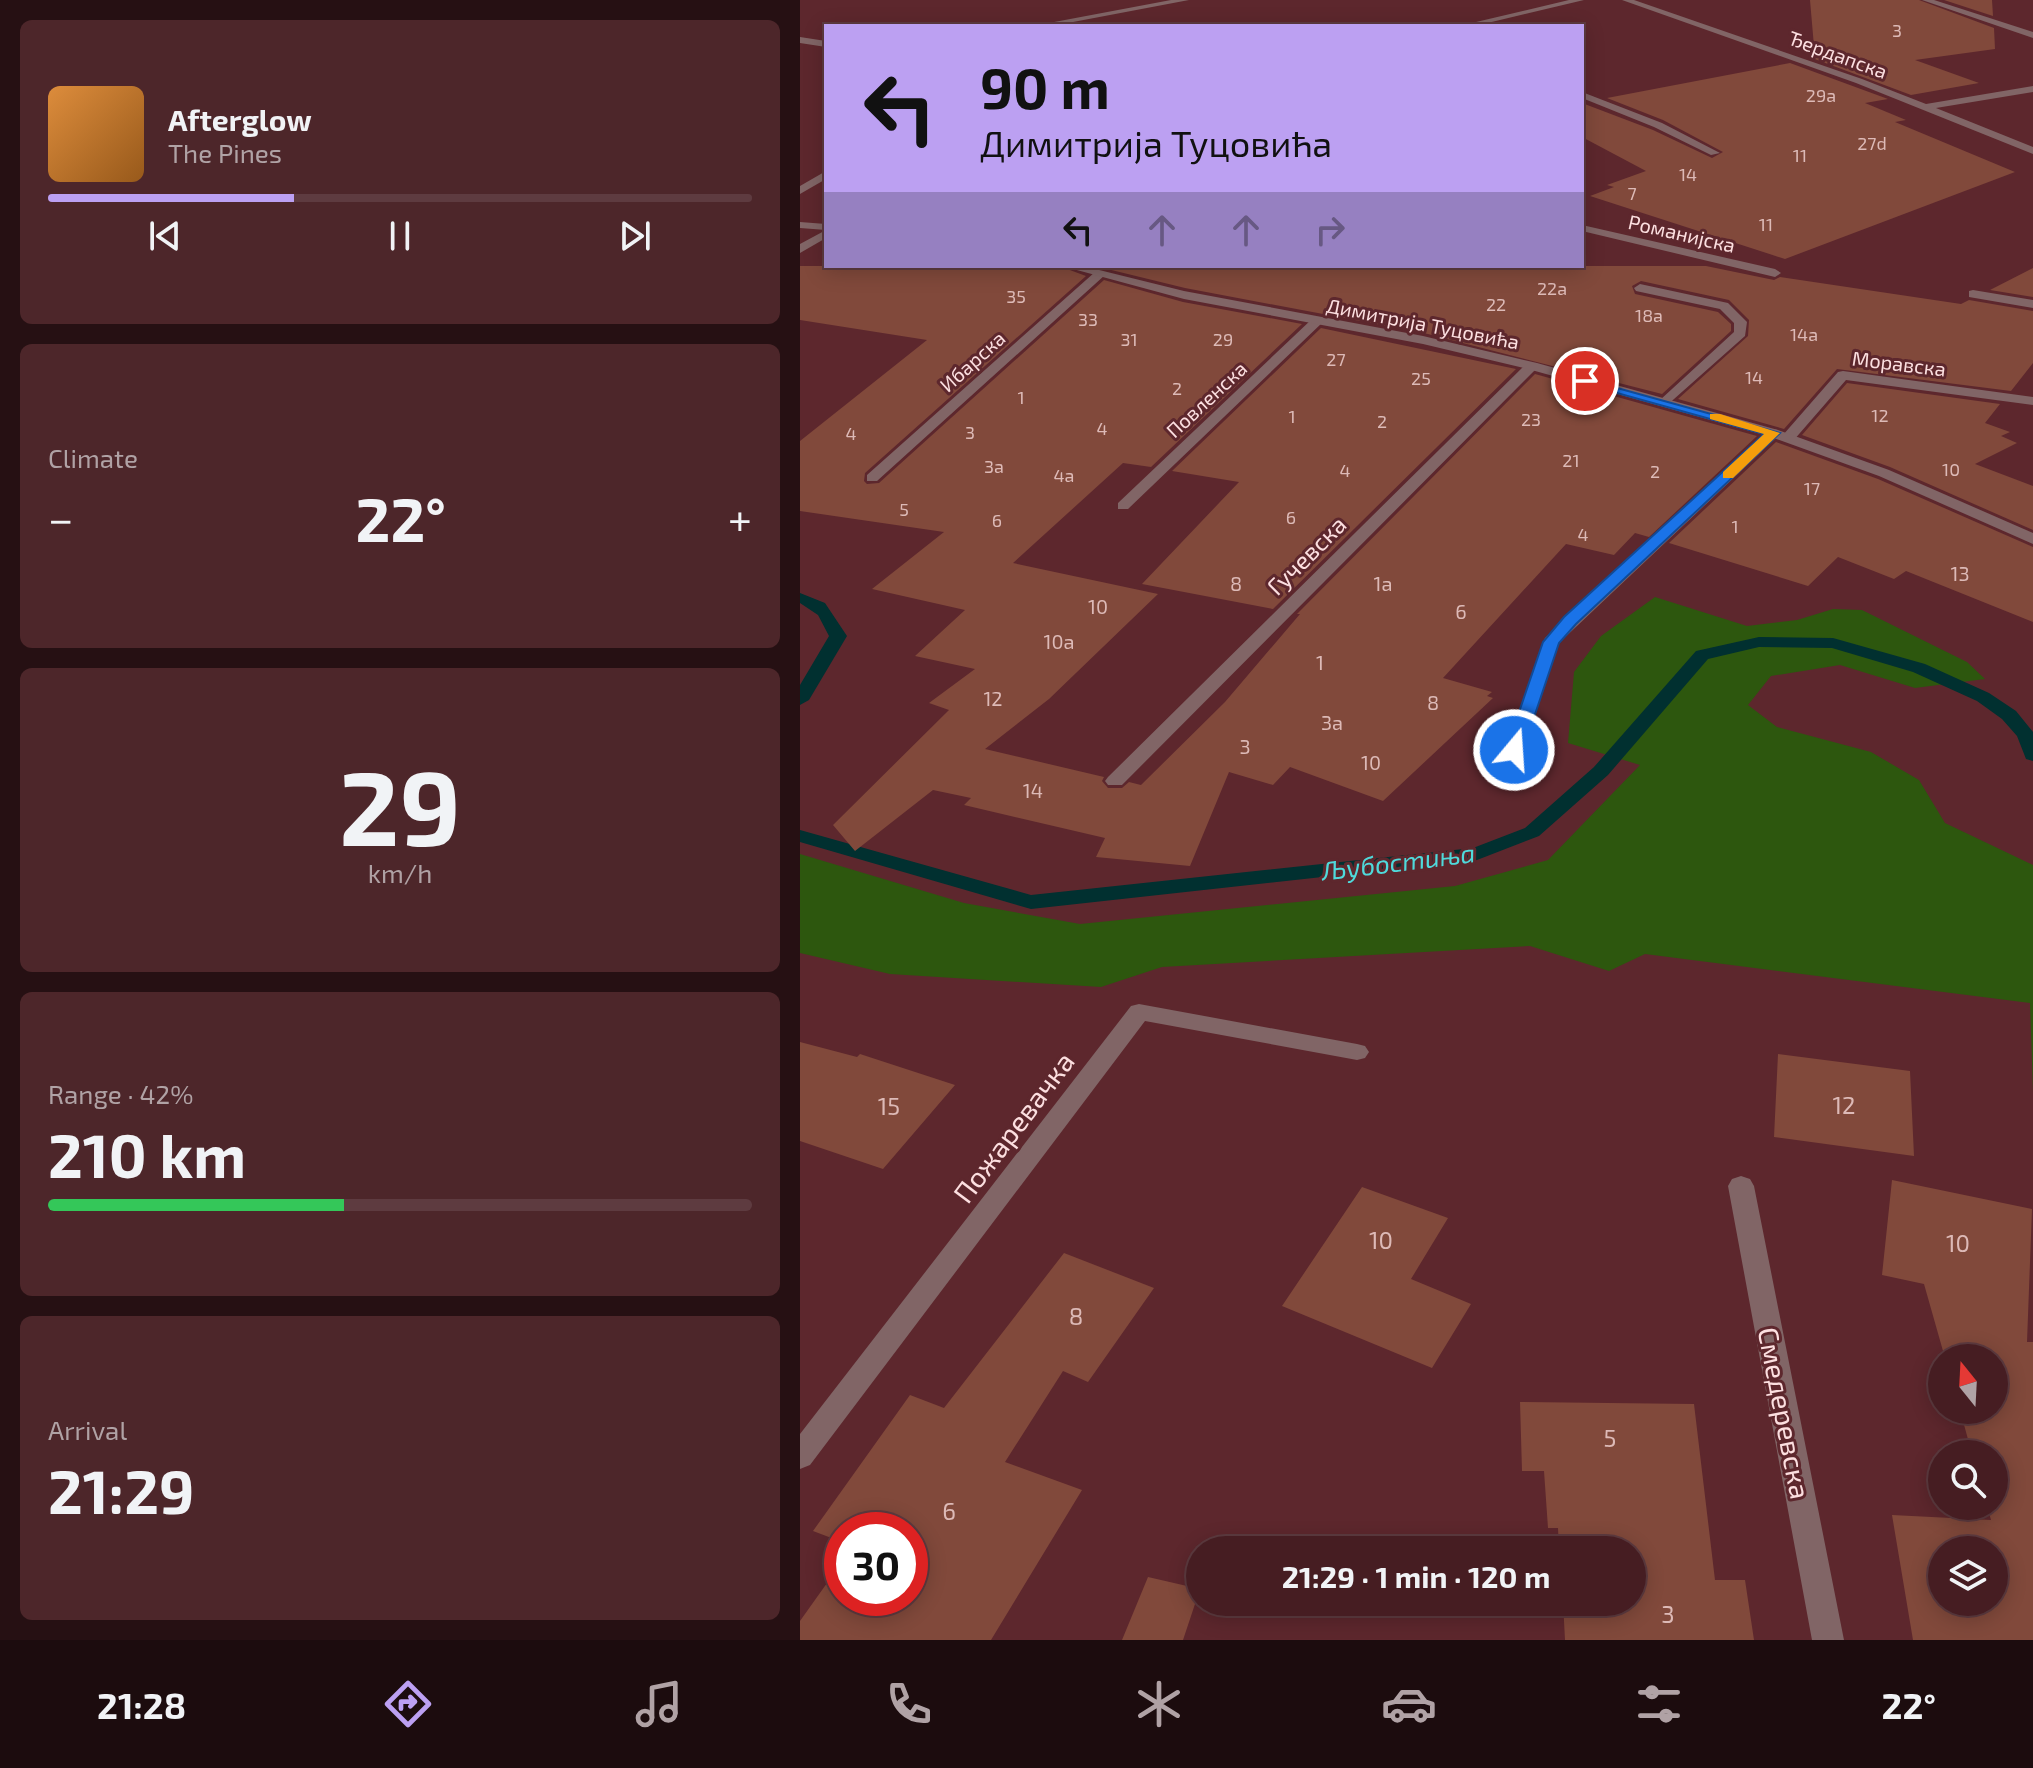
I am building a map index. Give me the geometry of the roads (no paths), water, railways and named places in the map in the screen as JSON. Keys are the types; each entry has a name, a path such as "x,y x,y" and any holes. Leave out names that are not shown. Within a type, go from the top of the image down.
{"street":[{"path":"1048,24 1185,0"},
{"path":"1472,24 1580,0"},
{"name":"Ђердапска","path":"1626,0 1766,47 1927,107 2033,151"},
{"path":"1926,0 2033,35"},
{"path":"800,40 824,44"},
{"path":"1927,107 2033,89"},
{"path":"1584,96 1658,125 1715,153"},
{"path":"800,191 824,175"},
{"path":"800,225 824,230"},
{"name":"Романијска","path":"1584,228 1775,273"},
{"path":"800,249 824,231"},
{"name":"Димитрија Туцовића","path":"1082,268 1099,275 1317,322 1423,340 1665,403 1780,436 1884,473 2033,539"},
{"name":"Ибарска","path":"872,478 1099,275"},
{"path":"1640,288 1724,306 1741,322 1740,333 1665,403"},
{"path":"1973,294 2033,304"},
{"name":"Повленска","path":"1123,506 1317,322"},
{"name":"Гучевска","path":"1115,781 1532,366"},
{"name":"Моравска","path":"1780,436 1843,375 2033,401"},
{"path":"1514,750 1551,642 1570,621 1780,436"},
{"name":"Пожаревачка","path":"800,1456 1139,1012 1357,1052"},
{"name":"Смедеревска","path":"1741,1186 1828,1640"}],"waterway":[{"name":"Љубостиња","path":"800,598 819,607 838,636 800,700"},
{"name":"Љубостиња","path":"800,836 1031,902 1477,854 1532,832 1601,771 1702,655 1759,642 1833,643 1919,668 1983,697 2009,715 2026,735 2033,755"}]}
